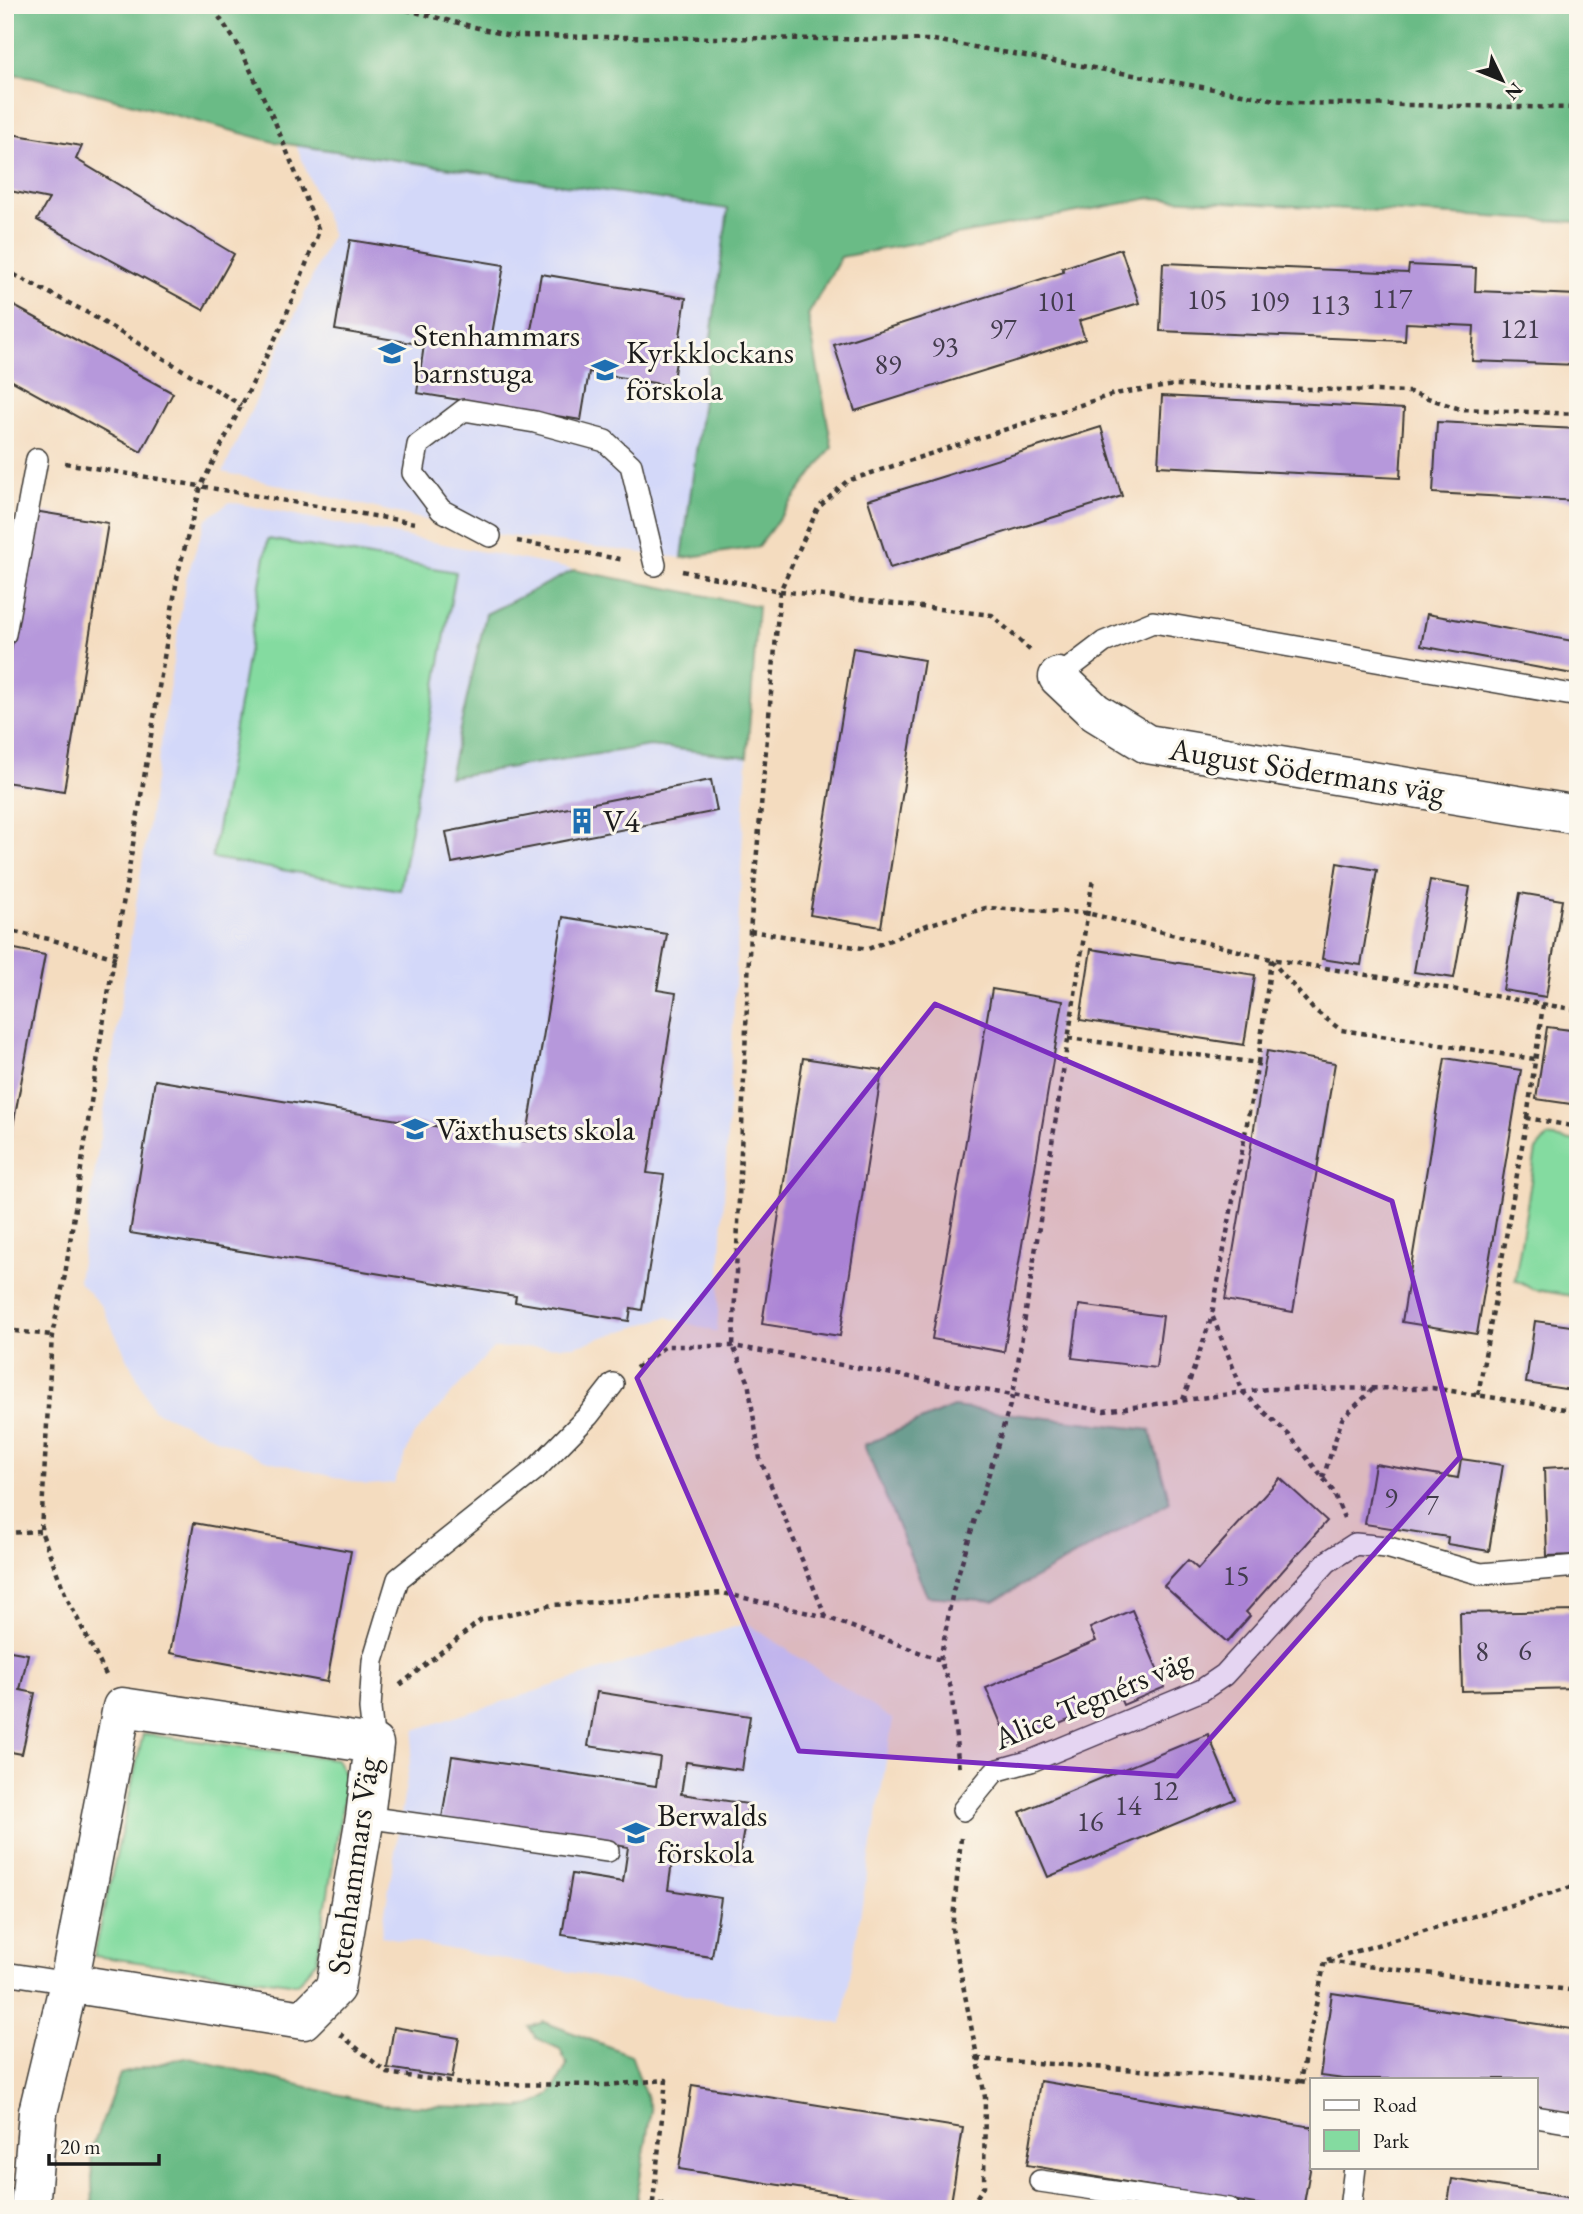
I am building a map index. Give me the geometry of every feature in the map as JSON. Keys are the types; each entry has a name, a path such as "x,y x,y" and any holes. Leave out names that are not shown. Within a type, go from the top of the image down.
{"street":[{"name":"August Södermans väg","path":"1058,677 1095,712 1147,744 1578,815"},
{"name":"Stenhammars Väg","path":"69,1983 303,2020 335,1989 365,1817 372,1727 122,1707"},
{"path":"30,2209 38,2112 69,1983 122,1707"}],"lane":[{"path":"489,536 442,510 413,473 418,445 464,410 535,422 606,441 631,465 654,565"},
{"path":"5,634 37,459"},
{"path":"1058,677 1104,642 1153,622 1578,696"},
{"path":"372,1727 373,1661 398,1579 537,1468 588,1416 613,1384"},
{"path":"1355,1544 1386,1547 1481,1574 1578,1566"},
{"name":"Alice Tegnérs väg","path":"963,1810 995,1771 1031,1761 1202,1690 1224,1675 1327,1562 1355,1544"},
{"path":"365,1817 608,1851"},
{"path":"5,1973 69,1983"},
{"path":"1538,2118 1578,2124"},
{"path":"1350,2209 1355,2168"},
{"path":"1040,2180 1229,2209"}],"path":[{"path":"122,1707 66,1596 41,1531 52,1335 65,1275 99,1049 178,573 201,486 282,323 319,231 275,122 240,48 211,5"},
{"path":"387,5 510,36 934,40 1293,103 1578,108"},
{"path":"5,270 88,313 241,405"},
{"path":"826,1617 760,1459 748,1381 733,1346 750,931 780,591 818,509 847,481 1114,394 1175,385 1409,392 1460,408 1578,414"},
{"path":"37,459 421,524"},
{"path":"489,536 654,565 780,591 992,615 1058,677"},
{"path":"968,2209 984,2186 985,2097 952,1930 963,1810 951,1688 940,1660 953,1591 1013,1395 1093,878"},
{"path":"750,931 868,949 927,925 986,908 1087,913 1271,959 1578,1010"},
{"path":"5,930 116,958"},
{"path":"1271,959 1313,1009 1341,1030 1535,1059"},
{"path":"1183,1400 1212,1315 1258,1063 1271,959"},
{"path":"1478,1395 1527,1118 1543,1005"},
{"path":"1068,1038 1258,1063"},
{"path":"1527,1118 1578,1128"},
{"path":"1212,1315 1243,1392 1289,1435 1333,1491 1355,1544"},
{"path":"5,1330 52,1335"},
{"path":"613,1384 666,1346 733,1346 1104,1411 1267,1389 1374,1388 1432,1388 1578,1411"},
{"path":"1323,1478 1342,1419 1374,1388"},
{"path":"5,1533 41,1531"},
{"path":"372,1727 481,1620 552,1605 723,1593 826,1617 940,1660"},
{"path":"1325,1961 1578,1885"},
{"path":"1300,2081 1325,1961"},
{"path":"1325,1961 1578,1991"},
{"path":"315,2009 352,2046 387,2073 463,2084 606,2085 666,2080 653,2202 679,2209"},
{"path":"976,2059 1310,2083"}],"highlighted area":[{"path":"935,1004 1392,1201 1460,1457 1177,1776 799,1751 637,1378"}],"shaded area":[{"path":"296,145 728,209 682,558 477,532 223,472 332,234"},
{"name":"Växthusets skola","path":"230,502 758,606 747,757 717,1332 667,1317 575,1346 493,1348 413,1436 394,1483 367,1485 265,1460 153,1410 102,1307 78,1281 186,579 206,519"},
{"name":"Berwalds förskola","path":"747,1623 893,1720 842,2024 381,1936 415,1730"}],"green space":[{"path":"5,5 1578,5 1578,222 1151,198 841,257 808,315 832,447 758,547 682,558 728,209 274,142 33,77 5,73"},
{"path":"268,539 456,572 400,890 212,858"},
{"path":"574,570 758,606 747,757 650,746 449,777 486,614"},
{"path":"1547,1137 1578,1142 1578,1297 1532,1289 1515,1280 1536,1150"},
{"path":"953,1407 1150,1430 1170,1502 994,1601 927,1596 864,1445"},
{"path":"143,1734 336,1759 347,1778 317,1960 297,1984 94,1956"},
{"path":"544,2022 631,2055 651,2110 635,2209 93,2209 91,2151 120,2074 185,2057 381,2105 520,2108 538,2102 550,2094 567,2065 560,2049 536,2038 529,2027"}],"building":[{"path":"5,133 82,146 76,159 234,254 203,310 37,220 49,199 5,190"},
{"path":"350,240 504,265 491,340 528,347 541,274 686,298 672,386 589,372 581,420 417,393 424,345 335,330"},
{"path":"1121,249 1139,303 1079,321 1085,339 855,411 834,345 1064,272 1062,268"},
{"path":"1163,263 1408,273 1409,265 1476,268 1475,291 1578,295 1578,365 1472,361 1474,326 1406,323 1405,341 1160,331"},
{"path":"5,301 173,393 141,452 5,377"},
{"path":"1162,396 1404,409 1400,478 1158,466"},
{"path":"1437,422 1578,429 1578,501 1433,493"},
{"path":"1101,427 1122,496 890,568 868,500"},
{"path":"34,511 108,523 64,791 5,782 5,688"},
{"path":"1427,614 1578,642 1578,675 1421,646"},
{"path":"853,648 924,660 881,927 810,915"},
{"name":"V4","path":"711,780 717,811 452,863 446,832"},
{"path":"1337,863 1377,870 1361,965 1322,959"},
{"path":"1430,880 1470,887 1454,978 1414,972"},
{"path":"1520,893 1562,900 1546,997 1503,990"},
{"path":"563,917 667,934 657,990 676,993 647,1173 664,1175 642,1310 631,1308 629,1321 515,1302 516,1296 130,1233 155,1080 526,1141"},
{"path":"5,947 45,955 7,1158 5,1158"},
{"path":"1091,949 1255,975 1244,1045 1080,1020"},
{"path":"992,989 1063,1001 1004,1352 932,1339"},
{"path":"1547,1027 1578,1031 1578,1105 1536,1099"},
{"path":"1267,1051 1335,1063 1293,1312 1225,1300"},
{"path":"803,1058 882,1070 840,1336 762,1324"},
{"path":"1445,1058 1521,1070 1477,1334 1402,1322"},
{"path":"1079,1305 1163,1316 1156,1368 1072,1358"},
{"path":"1535,1321 1578,1327 1578,1391 1526,1383"},
{"path":"1461,1459 1503,1465 1489,1551 1447,1544 1448,1537 1365,1524 1375,1464 1458,1478"},
{"path":"1578,1466 1578,1555 1547,1556 1544,1468"},
{"path":"1280,1478 1327,1521 1246,1612 1250,1616 1227,1642 1164,1586 1188,1560 1198,1569"},
{"path":"194,1523 351,1551 327,1682 170,1653"},
{"path":"1132,1610 1165,1687 1123,1705 1120,1698 1010,1745 986,1688 1096,1641 1090,1628"},
{"path":"1578,1611 1578,1688 1462,1691 1460,1613"},
{"path":"5,1650 28,1654 20,1690 35,1693 22,1754 11,1752 7,1774"},
{"path":"597,1692 750,1716 742,1770 686,1762 681,1794 748,1804 738,1865 673,1855 668,1890 721,1898 712,1957 562,1935 572,1874 623,1882 628,1847 442,1818 452,1756 656,1786 660,1757 588,1746"},
{"path":"1208,1734 1235,1799 1048,1877 1020,1812"},
{"path":"1332,1993 1578,2030 1578,2114 1538,2108 1538,2078 1320,2076"},
{"path":"394,2027 459,2038 452,2078 387,2068"},
{"path":"1040,2081 1310,2127 1310,2168 1303,2209 1284,2209 1027,2165"},
{"path":"692,2085 963,2128 950,2209 929,2209 679,2169"},
{"path":"1452,2179 1578,2199 1578,2209 1447,2208"}],"place":[{"name":"Stenhammars barnstuga","path":"392,353"},
{"name":"Kyrkklockans förskola","path":"605,370"},
{"name":"V4","path":"582,821"},
{"name":"Växthusets skola","path":"415,1129"},
{"name":"Berwalds förskola","path":"636,1833"}]}
